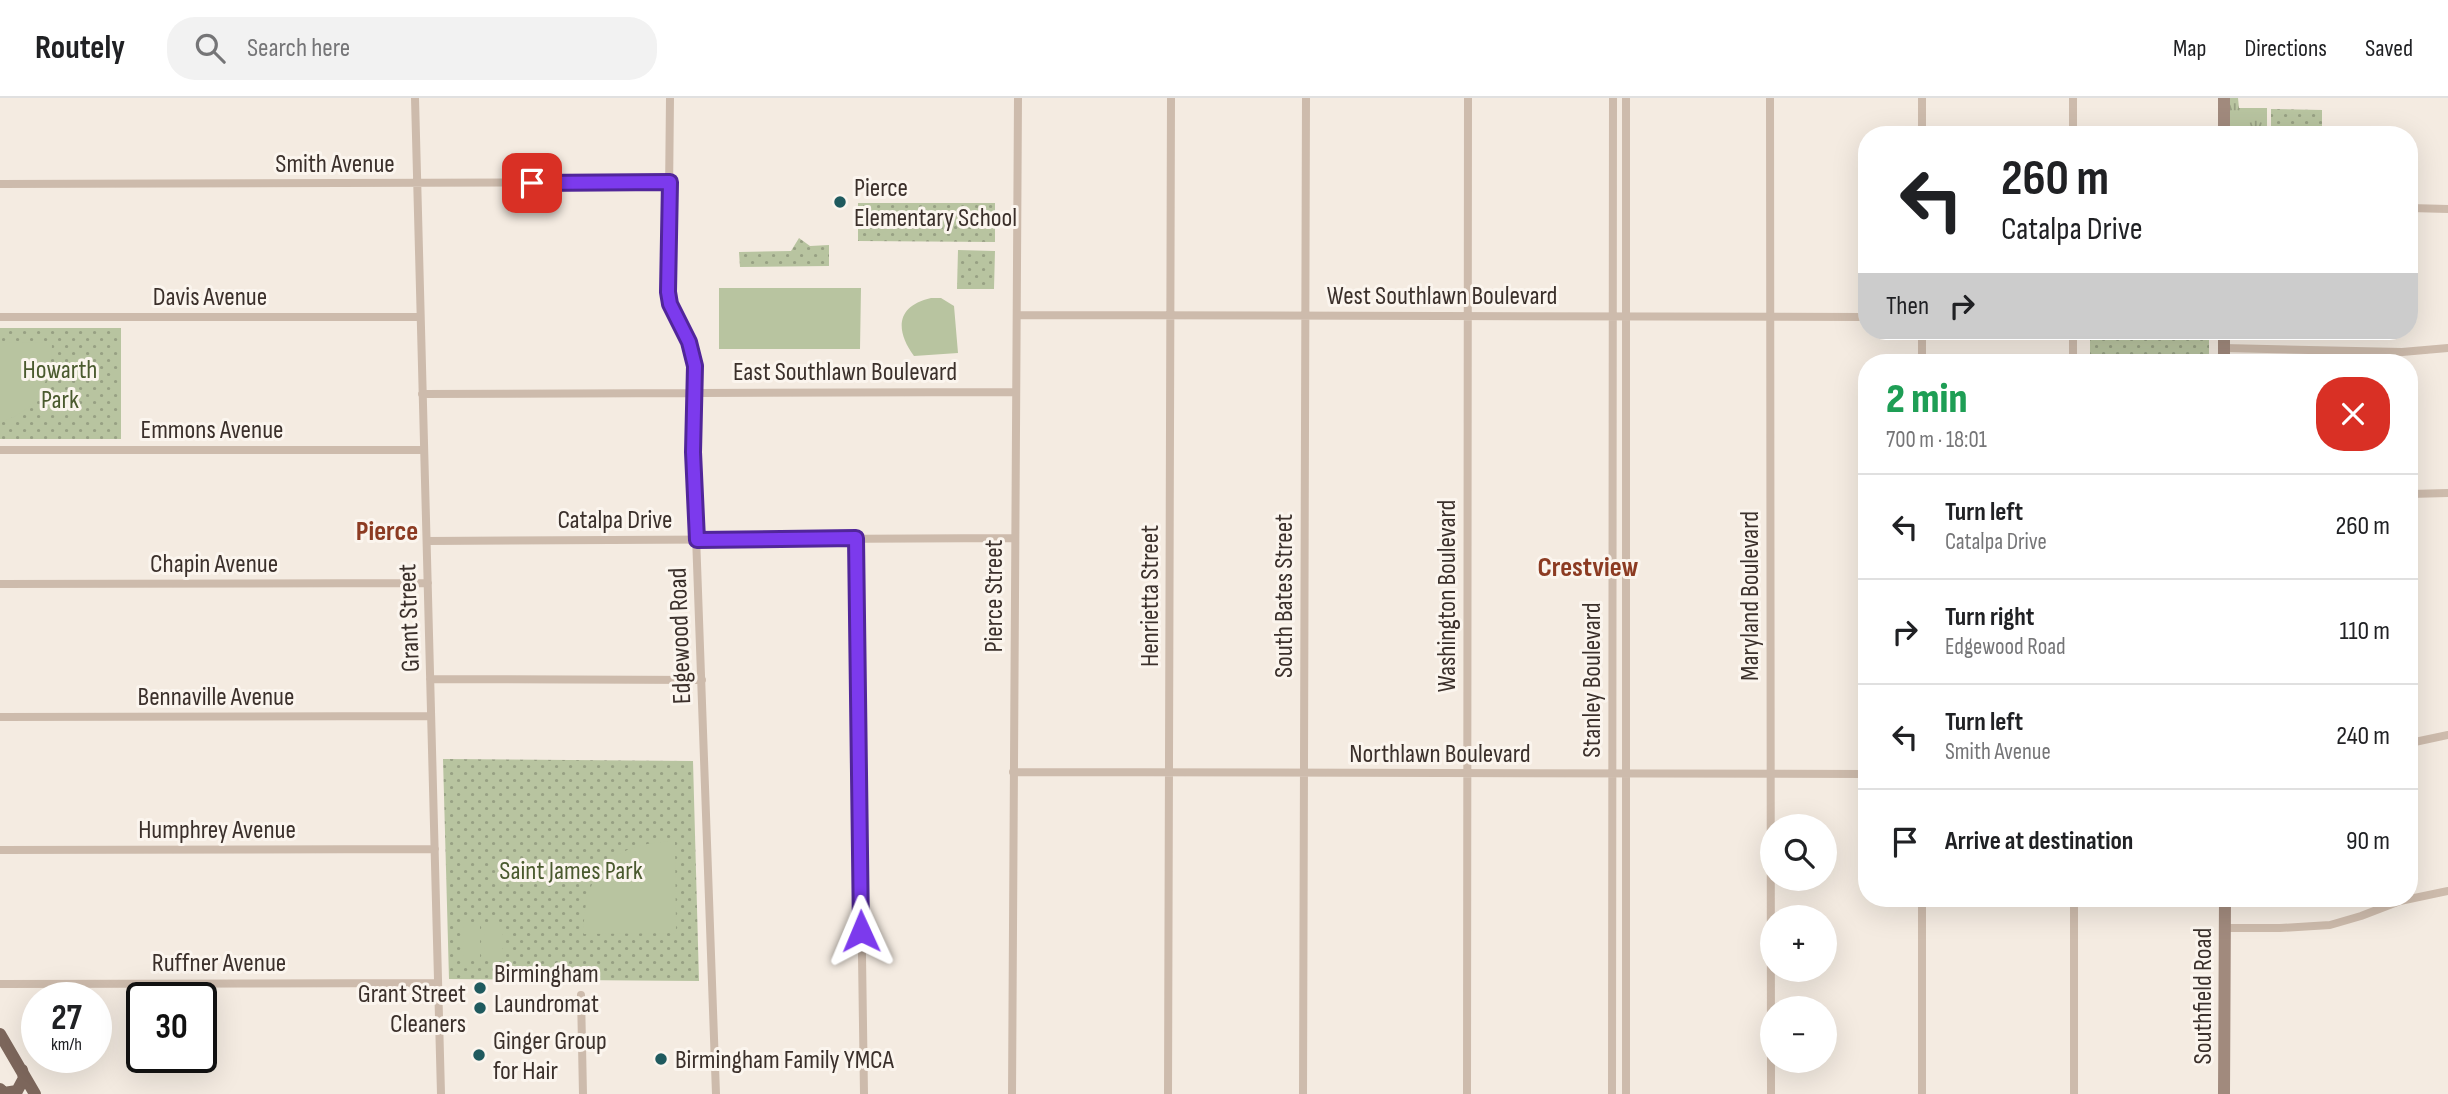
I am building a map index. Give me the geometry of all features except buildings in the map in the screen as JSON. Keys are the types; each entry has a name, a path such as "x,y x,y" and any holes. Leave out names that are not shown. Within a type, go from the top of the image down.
{"main road":[{"path":"2224,98 2224,126"},
{"path":"2224,340 2224,354"},
{"name":"Southfield Road","path":"2224,1094 2225,907"},
{"path":"0,1035 21,1068"},
{"path":"0,1089 4,1093 17,1091 24,1078 22,1073"},
{"path":"24,1073 35,1094"}],"street":[{"name":"Grant Street","path":"415,98 441,1094"},
{"name":"Edgewood Road","path":"670,98 668,292 670,304 693,354 695,393 693,452 716,1094"},
{"name":"Pierce Street","path":"1012,1094 1018,98"},
{"name":"Henrietta Street","path":"1168,1094 1171,98"},
{"name":"South Bates Street","path":"1303,1094 1306,98"},
{"name":"Washington Boulevard","path":"1467,1094 1468,98"},
{"name":"Stanley Boulevard","path":"1612,1094 1613,98"},
{"name":"Stanley Boulevard","path":"1626,98 1626,1094"},
{"name":"Maryland Boulevard","path":"1770,98 1771,1094"},
{"path":"1922,98 1922,126"},
{"path":"2073,98 2073,126"},
{"path":"1613,114 1626,114"},
{"name":"Smith Avenue","path":"0,184 670,182"},
{"path":"2418,208 2448,209"},
{"name":"West Southlawn Boulevard","path":"1017,315 1858,317"},
{"name":"Davis Avenue","path":"0,317 421,317"},
{"path":"2224,348 2402,352 2448,348"},
{"name":"East Southlawn Boulevard","path":"422,394 1016,392"},
{"name":"Emmons Avenue","path":"0,450 424,450"},
{"path":"2418,494 2448,493"},
{"path":"856,538 864,1094"},
{"name":"Catalpa Drive","path":"427,541 1014,538"},
{"path":"1612,552 1626,552"},
{"name":"Chapin Avenue","path":"0,584 428,583"},
{"path":"430,679 702,680"},
{"name":"Bennaville Avenue","path":"0,716 431,716"},
{"path":"2418,741 2448,734"},
{"name":"Northlawn Boulevard","path":"1013,772 1858,774"},
{"name":"Humphrey Avenue","path":"0,850 435,849"},
{"path":"2418,897 2448,891"},
{"path":"1922,907 1922,1094"},
{"path":"2074,907 2074,1094"},
{"path":"2225,928 2330,925 2384,907"},
{"path":"1612,933 1625,933"},
{"name":"Ruffner Avenue","path":"0,984 438,983"},
{"path":"581,995 583,1094"}],"green space":[{"path":"2229,98 2238,98 2239,108 2267,108 2267,126 2229,126"},
{"path":"2271,109 2322,110 2322,126 2271,126"},
{"path":"858,203 995,203 995,242 858,241"},
{"path":"799,238 810,246 829,245 829,266 740,267 739,252 791,251"},
{"path":"958,250 995,251 994,289 957,289"},
{"path":"719,288 861,288 860,349 719,349"},
{"path":"941,298 954,306 958,353 914,356 908,346 902,328 905,313 919,302"},
{"name":"Howarth Park","path":"0,328 121,328 121,439 0,439"},
{"path":"2090,340 2209,340 2209,354 2090,354"},
{"path":"0,342 52,343 49,369 40,392 24,410 0,422"},
{"name":"Saint James Park","path":"443,759 693,761 699,981 449,979"},
{"path":"675,841 676,933 584,934 589,893 606,864 634,847"},
{"path":"464,922 480,922 480,958 464,958"},
{"path":"485,922 502,922 502,958 485,958"}],"place":[{"name":"Pierce Elementary School","path":"840,202"},
{"name":"Birmingham Laundromat","path":"480,988"},
{"name":"Grant Street Cleaners","path":"480,1008"},
{"name":"Ginger Group for Hair","path":"479,1055"},
{"name":"Birmingham Family YMCA","path":"661,1059"}],"district":[{"name":"Pierce","path":"387,530"},
{"name":"Crestview","path":"1588,566"}],"route":[{"path":"532,183 670,182 668,292 670,304 689,342 695,366 693,452 697,540 856,538 861,931"}]}
